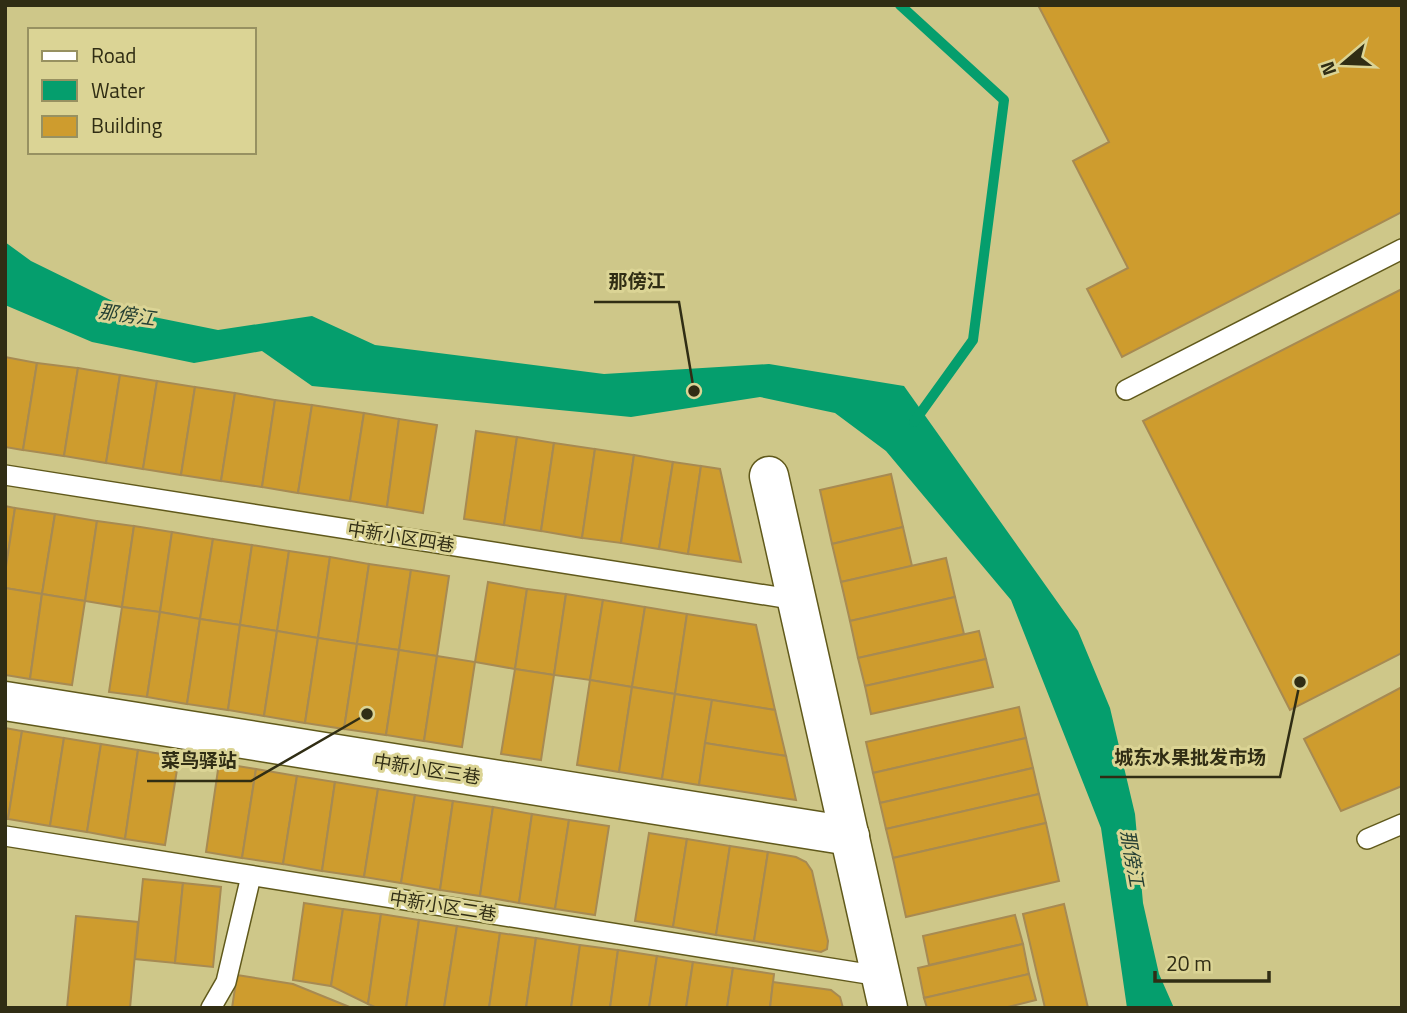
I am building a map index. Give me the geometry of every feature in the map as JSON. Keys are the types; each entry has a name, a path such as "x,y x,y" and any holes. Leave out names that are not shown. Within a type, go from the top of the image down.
{"street":[{"path":"769,476 884,992"},
{"name":"中新小区三巷","path":"5,701 850,836"}],"lane":[{"path":"1126,390 1402,249"},
{"name":"中新小区四巷","path":"5,475 797,600"},
{"path":"1367,839 1402,824"},
{"name":"中新小区二巷","path":"5,836 251,876 884,992"},
{"path":"211,1008 226,982 251,876"}],"water":[{"path":"5,242 31,261 139,314 218,330 312,316 375,345 604,374 769,364 904,386 1078,631 1110,708 1135,814 1143,903 1159,974 1174,1008 1127,1008 1101,828 1011,600 886,451 835,413 760,397 631,417 312,386 262,351 194,363 92,342 5,305"}],"building":[{"path":"1038,5 1402,5 1402,212 1122,357 1087,289 1128,268 1073,161 1109,142"},
{"path":"1402,289 1402,653 1290,710 1143,421"},
{"path":"5,357 37,363 23,450 5,447"},
{"path":"37,363 78,368 64,456 23,450"},
{"path":"78,368 120,375 106,463 64,456"},
{"path":"120,375 157,381 143,469 106,463"},
{"path":"157,381 195,387 181,475 143,469"},
{"path":"195,387 235,393 221,481 181,475"},
{"path":"235,393 275,400 262,487 221,481"},
{"path":"275,400 312,405 298,493 262,487"},
{"path":"312,405 364,413 350,501 298,493"},
{"path":"364,413 399,419 387,507 350,501"},
{"path":"399,419 437,425 423,513 387,507"},
{"path":"476,431 517,437 504,525 464,519"},
{"path":"517,437 554,443 541,531 504,525"},
{"path":"554,443 595,449 582,538 541,531"},
{"path":"595,449 634,455 621,543 582,538"},
{"path":"634,455 673,462 659,549 621,543"},
{"path":"673,462 701,466 688,554 659,549"},
{"path":"701,466 720,469 741,562 688,554"},
{"path":"891,474 903,527 832,544 820,490"},
{"path":"5,506 15,508 5,573"},
{"path":"15,508 55,514 42,594 5,588"},
{"path":"55,514 97,521 85,601 42,594"},
{"path":"97,521 134,526 122,607 85,601"},
{"path":"134,526 172,532 160,612 122,607"},
{"path":"903,527 912,566 841,582 832,544"},
{"path":"172,532 213,539 200,619 160,612"},
{"path":"213,539 252,545 240,625 200,619"},
{"path":"252,545 289,551 277,631 240,625"},
{"path":"289,551 330,557 318,638 277,631"},
{"path":"330,557 369,564 357,644 318,638"},
{"path":"946,558 955,597 850,621 841,582"},
{"path":"369,564 411,570 399,650 357,644"},
{"path":"411,570 449,576 437,656 399,650"},
{"path":"488,582 527,589 515,669 475,662"},
{"path":"5,588 42,594 30,679 5,675"},
{"path":"527,589 566,594 554,675 515,669"},
{"path":"42,594 85,601 72,685 30,679"},
{"path":"566,594 603,600 590,680 554,675"},
{"path":"955,597 964,634 858,658 850,621"},
{"path":"603,600 645,607 632,687 590,680"},
{"path":"122,607 160,612 147,697 109,692"},
{"path":"645,607 687,614 675,694 632,687"},
{"path":"160,612 200,619 187,704 147,697"},
{"path":"687,614 756,625 775,710 675,694"},
{"path":"200,619 240,625 228,710 187,704"},
{"path":"240,625 277,631 264,716 228,710"},
{"path":"277,631 318,638 305,723 264,716"},
{"path":"979,631 986,659 865,686 858,658"},
{"path":"318,638 357,644 344,729 305,723"},
{"path":"357,644 399,650 386,735 344,729"},
{"path":"399,650 437,656 424,741 386,735"},
{"path":"437,656 475,662 462,747 424,741"},
{"path":"986,659 993,687 871,714 865,686"},
{"path":"515,669 554,675 541,760 501,754"},
{"path":"590,680 632,687 619,772 577,765"},
{"path":"632,687 675,694 662,779 619,772"},
{"path":"1402,687 1402,786 1341,811 1304,739"},
{"path":"675,694 712,700 699,785 662,779"},
{"path":"712,700 775,710 786,756 705,743"},
{"path":"1019,707 1026,738 873,773 866,742"},
{"path":"5,728 22,731 8,819 5,819"},
{"path":"22,731 64,738 50,826 8,819"},
{"path":"64,738 101,744 87,832 50,826"},
{"path":"1026,738 1033,768 880,803 873,773"},
{"path":"705,743 786,756 796,800 699,785"},
{"path":"101,744 138,750 125,839 87,832"},
{"path":"138,750 179,757 165,845 125,839"},
{"path":"219,763 256,769 242,858 206,852"},
{"path":"1033,768 1039,794 886,829 880,803"},
{"path":"256,769 297,776 283,864 242,858"},
{"path":"297,776 335,782 322,871 283,864"},
{"path":"335,782 378,789 364,877 322,871"},
{"path":"378,789 415,795 401,883 364,877"},
{"path":"1039,794 1046,823 893,858 886,829"},
{"path":"415,795 453,801 440,890 401,883"},
{"path":"453,801 493,807 480,896 440,890"},
{"path":"493,807 532,814 519,903 480,896"},
{"path":"532,814 569,820 555,909 519,903"},
{"path":"569,820 609,826 595,915 555,909"},
{"path":"1046,823 1059,881 906,917 893,858"},
{"path":"649,833 687,839 673,927 635,921"},
{"path":"687,839 730,846 716,935 673,927"},
{"path":"730,846 768,852 754,941 716,935"},
{"path":"768,852 796,857 806,862 812,871 828,941 827,949 821,952 754,941"},
{"path":"143,879 183,883 175,963 135,959"},
{"path":"183,883 221,887 213,967 175,963"},
{"path":"304,903 343,909 331,986 293,980"},
{"path":"1064,904 1088,1008 1045,1008 1023,914"},
{"path":"343,909 381,914 368,1004 331,986"},
{"path":"381,914 419,920 406,1008 377,1008 368,1004"},
{"path":"1015,915 1023,944 929,965 923,936"},
{"path":"76,916 138,922 130,1008 67,1008"},
{"path":"419,920 457,926 444,1008 406,1008"},
{"path":"457,926 500,933 489,1008 444,1008"},
{"path":"500,933 536,938 526,1008 489,1008"},
{"path":"536,938 580,945 571,1008 526,1008"},
{"path":"1023,944 1029,974 924,998 918,968"},
{"path":"580,945 618,950 610,1008 571,1008"},
{"path":"618,950 657,956 649,1008 610,1008"},
{"path":"657,956 693,962 686,1008 649,1008"},
{"path":"693,962 733,968 727,1008 686,1008"},
{"path":"733,968 774,974 770,1008 727,1008"},
{"path":"1029,974 1036,1000 1004,1008 927,1008 924,998"},
{"path":"237,975 293,984 352,1008 232,1008"},
{"path":"773,982 831,990 840,997 843,1008 770,1008"}],"waterway":[{"path":"900,5 1004,100 973,340 914,422"}],"place":[{"name":"那傍江","path":"694,391"},
{"name":"城东水果批发市场","path":"1300,682"},
{"name":"菜鸟驿站","path":"367,714"}]}
